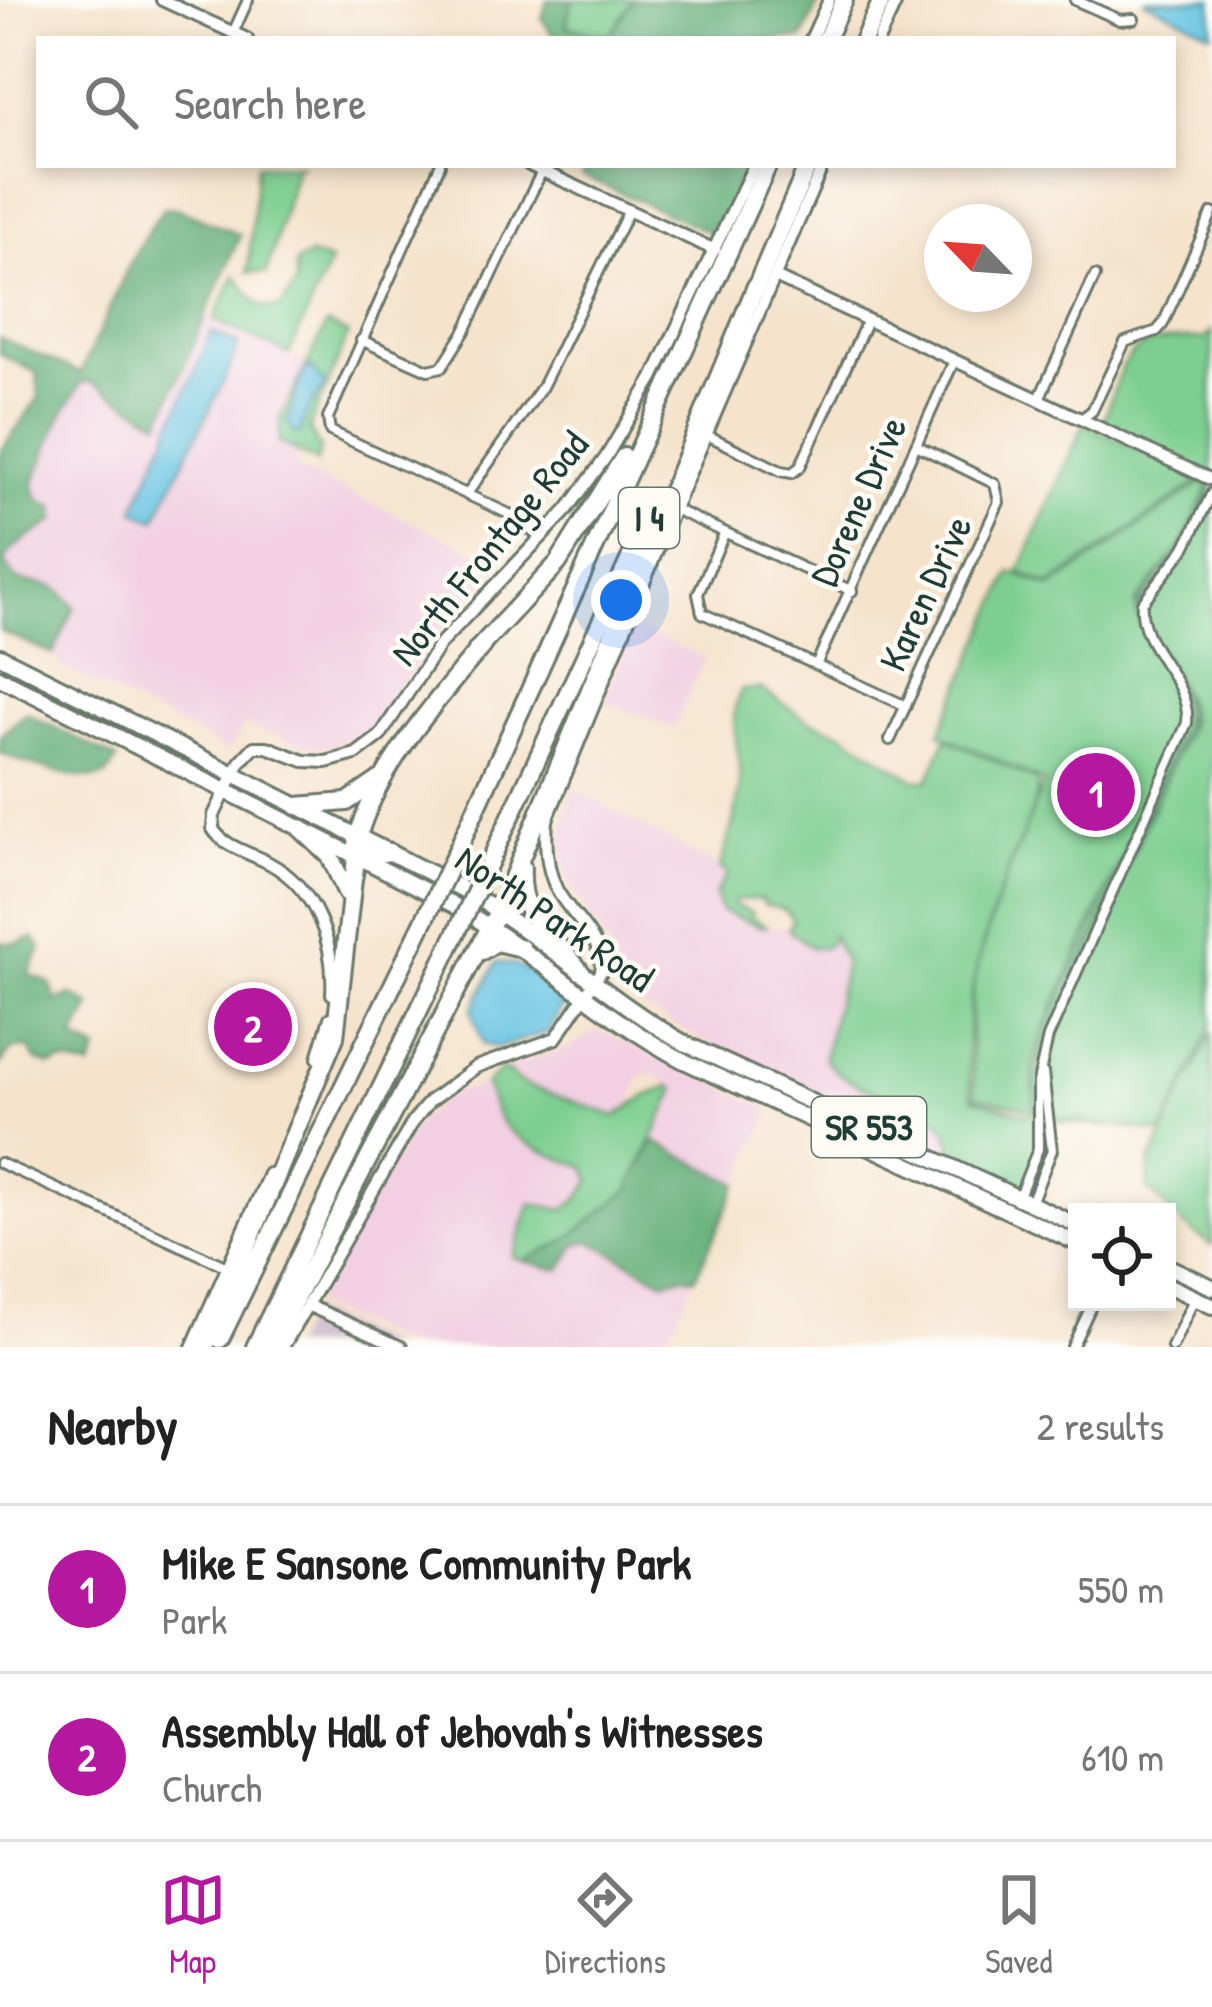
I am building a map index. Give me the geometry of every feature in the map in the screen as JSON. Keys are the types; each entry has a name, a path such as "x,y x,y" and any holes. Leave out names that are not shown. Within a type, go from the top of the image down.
{"highway":[{"path":"827,36 844,0"},
{"path":"865,36 882,0"},
{"name":"I 4","path":"216,1347 456,853 767,168"},
{"name":"I 4","path":"255,1347 486,870 807,168"},
{"path":"270,1347 494,918 756,286"},
{"path":"297,806 332,806 370,790 434,698 558,563 666,388"},
{"path":"205,1347 328,1058 340,1012 360,857 358,837 408,740 482,646"},
{"path":"300,828 337,866 350,908"},
{"path":"360,857 388,852"},
{"path":"524,852 521,883 529,913 547,939 587,977"},
{"path":"468,914 494,918"},
{"path":"471,967 491,944 520,948"}],"main road":[{"name":"North Park Road","path":"0,656 388,852 672,1036 1068,1221"},
{"name":"North Park Road","path":"0,678 468,914"},
{"name":"North Park Road","path":"494,918 520,948 645,1039 1068,1239"},
{"path":"716,1076 726,1072 772,1093 797,1094"},
{"path":"896,1160 912,1158 967,1174"},
{"path":"1176,1271 1212,1287"},
{"path":"1176,1289 1212,1306"}],"street":[{"path":"162,0 240,36"},
{"path":"233,33 248,0"},
{"path":"812,36 829,0"},
{"path":"880,36 897,0"},
{"path":"1076,0 1120,20 1134,19"},
{"path":"439,168 328,418 330,431 509,514 543,538"},
{"path":"536,168 715,250"},
{"name":"North Frontage Road","path":"234,775 254,747 314,762 346,758 372,744 388,728 440,644 543,538 626,426 753,168"},
{"path":"283,1347 430,1101 476,1067 556,1038 586,998 587,977 603,959 556,889 547,859 547,820 674,509 823,168"},
{"path":"361,340 428,370 442,367 465,331 542,171"},
{"path":"467,494 542,387 629,210"},
{"path":"1082,419 1092,411 1125,342 1157,332 1163,324 1212,213"},
{"path":"1039,401 1095,276"},
{"path":"776,277 1212,480"},
{"path":"707,435 792,473 800,466 867,321"},
{"name":"Dorene Drive","path":"816,665 954,361"},
{"name":"Karen Drive","path":"890,740 999,502 995,484 916,445"},
{"path":"1024,1201 1039,1135 1041,1065 1056,1016 1187,723 1185,697 1145,630 1141,608 1148,591 1185,548 1212,493"},
{"path":"674,509 852,591"},
{"path":"724,534 698,594 702,613 906,706"},
{"path":"192,1347 320,1052 333,986 326,935 306,896 277,867 216,836 212,822 234,775"},
{"path":"1017,1215 1047,1170 1052,1132 1041,1065"},
{"path":"1039,1135 1052,1132"},
{"path":"0,1163 228,1268"},
{"path":"1033,1165 1047,1170"},
{"path":"1172,1347 1194,1298"},
{"path":"307,1305 400,1347"},
{"path":"1072,1347 1089,1311"}],"shaded area":[{"path":"203,315 307,362 280,419 279,442 299,454 295,468 502,564 451,612 384,712 358,738 328,747 301,745 245,724 229,751 62,667 53,654 75,607 48,585 25,584 5,561 10,550 55,520 33,486 60,418 82,382 92,382 160,421","holes":["212,332 230,368 156,520 137,503"]},
{"path":"632,627 705,658 674,728 604,701"},
{"path":"573,788 729,873 734,917 759,926 782,926 805,943 831,932 845,962 838,1000 946,1131 956,1159 680,1029 631,1001 617,977 615,959 564,874 562,832"},
{"path":"597,1029 771,1110 738,1184 653,1141 676,1090 654,1073 640,1077 631,1106 616,1117 522,1084 503,1068 573,1046"},
{"path":"486,1084 496,1113 564,1161 585,1166 591,1181 587,1190 563,1210 549,1209 569,1259 577,1243 591,1241 672,1278 695,1278 663,1347 408,1347 313,1304 417,1122 452,1093"},
{"path":"310,1310 393,1347 291,1347"}],"green space":[{"path":"547,0 572,0 566,26 609,36 553,36 542,19"},
{"path":"572,0 633,0 611,36 565,26"},
{"path":"633,0 820,0 803,36 609,36"},
{"path":"257,168 296,168 267,273 248,272"},
{"path":"586,168 745,168 716,235 582,176"},
{"path":"164,208 176,208 240,235 160,422 92,382 82,382 60,418 33,486 40,500 54,507 55,520 20,543 5,561 19,580 54,587 75,607 53,654 0,631 0,452 39,397 37,373 0,354 0,338 80,373 129,266"},
{"path":"310,255 330,262 289,354 214,320 235,275 259,304 281,307 296,284 296,263"},
{"path":"327,324 348,334 327,387 310,366 305,370 287,421 300,425 319,390 325,390 309,428 320,449 317,462 279,442 280,419"},
{"path":"1212,331 1212,476 1103,425 1116,382 1131,355 1157,341 1204,339"},
{"path":"1084,424 1212,483 1212,492 1190,538 1177,558 1160,576 1181,550 1211,487 1199,481 1050,585 1019,572"},
{"path":"1201,483 1209,486 1179,549 1135,603 1145,635 1178,695 1181,727 1044,1028 1033,1066 1034,1110 975,1096 971,1020 976,975 997,902 1044,782 940,733 1011,572 1051,588"},
{"path":"1212,500 1212,1024 1162,1133 1052,1116 1046,1072 1052,1038 1189,726 1183,693 1148,631 1145,604"},
{"path":"761,689 809,721 841,732 915,780 928,780 946,739 1038,781 980,953 968,1037 972,1098 1025,1114 1036,1112 1037,1067 1047,1029 1186,717 1050,1037 1043,1073 1050,1117 1107,1127 1049,1121 1044,1153 1028,1193 956,1159 947,1131 936,1118 853,1082 824,1058 845,962 832,935 828,946 812,948 788,929 793,921 786,910 764,904 762,899 735,900 733,905 766,926 721,911 715,894 728,874 720,868 740,784 734,726 741,690"},
{"path":"26,713 117,759 106,775 97,778 53,771 0,753 0,736"},
{"path":"34,938 41,948 29,975 50,983 56,1001 72,995 91,1006 74,1039 98,1051 90,1068 64,1062 50,1066 36,1060 29,1048 12,1049 0,1065 0,942"},
{"path":"1212,1032 1212,1246 1176,1217 1176,1203 1162,1203 1148,1189 1150,1162"},
{"path":"503,1068 522,1084 616,1116 646,1096 670,1086 676,1089 629,1190 567,1240 524,1261 513,1257 531,1203 563,1210 577,1201 591,1181 585,1166 533,1146 503,1124 486,1084"},
{"path":"654,1141 738,1184 695,1278 664,1281 591,1241 577,1244 560,1270 524,1261 567,1240 629,1190"}],"water":[{"path":"1143,0 1212,0 1212,33"},
{"path":"212,332 238,344 155,520 135,511 137,503"},
{"path":"311,366 327,387 310,407 301,433 293,433 287,421 301,378"},
{"path":"497,962 527,970 565,1002 548,1032 497,1048 483,1044 472,1010"}],"place":[{"name":"Mike E Sansone Community Park","path":"1096,792"},
{"name":"Assembly Hall of Jehovah's Witnesses","path":"253,1027"}]}
